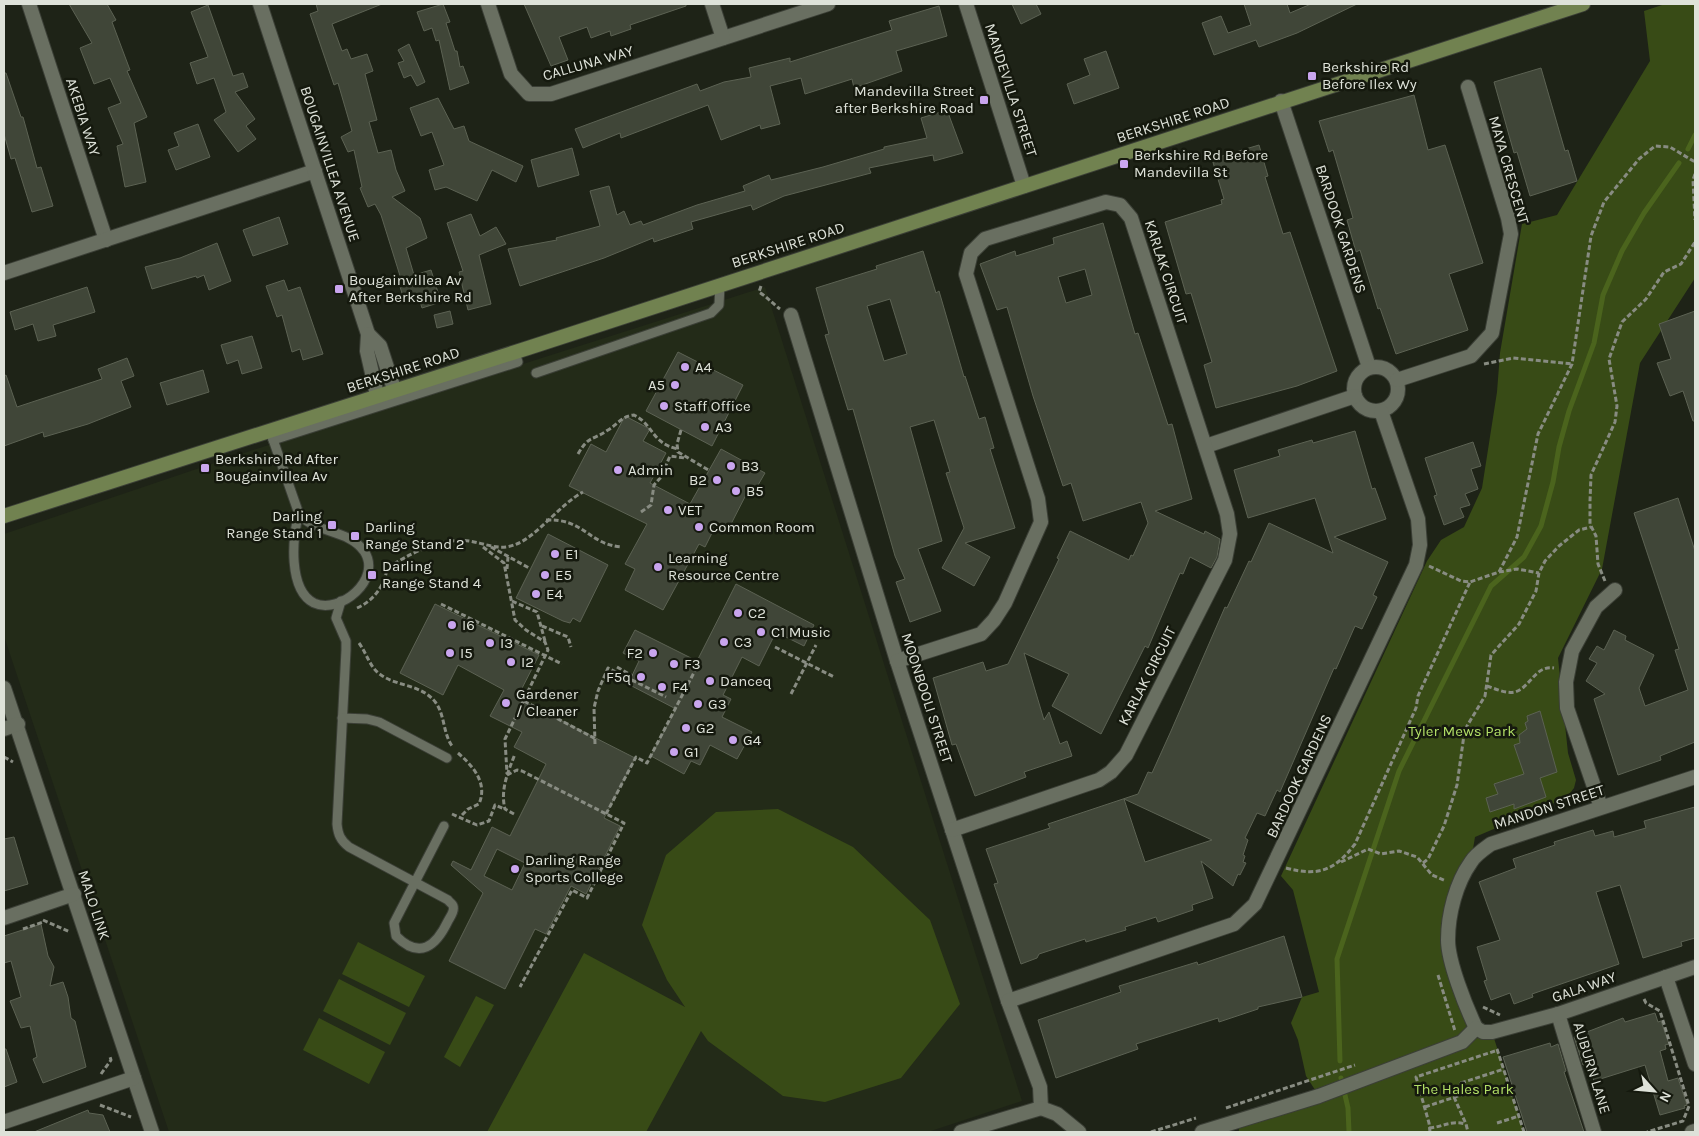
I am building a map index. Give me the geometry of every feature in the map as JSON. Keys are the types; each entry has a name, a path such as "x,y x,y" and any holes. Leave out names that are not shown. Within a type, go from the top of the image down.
{"main road":[{"name":"BERKSHIRE ROAD","path":"4,516 271,435 394,389 515,352 1582,4"}],"street":[{"name":"AKEBIA WAY","path":"29,4 106,240"},
{"name":"BOUGAINVILLEA AVENUE","path":"260,4 368,334 367,351 377,395"},
{"name":"CALLUNA WAY","path":"488,4 511,74 529,94 551,94 828,4"},
{"path":"712,4 724,38"},
{"name":"MANDEVILLA STREET","path":"966,4 1024,186"},
{"name":"MAYA CRESCENT","path":"1397,380 1471,356 1492,333 1511,234 1508,218 1468,87"},
{"name":"BARDOOK GARDENS","path":"1281,102 1369,367"},
{"path":"4,273 315,171"},
{"name":"KARLAK CIRCUIT","path":"897,661 981,634 994,620 1005,603 1041,522 1038,499 966,274 971,253 985,239 1106,202 1120,205 1131,218 1206,446 1230,526 1225,560 1126,755 1111,772 1099,780 952,830"},
{"name":"MOONBOOLI STREET","path":"791,316 897,661 1008,1001 1040,1087 1041,1108"},
{"name":"BOUGAINVILLEA AVENUE","path":"368,334 380,346 394,389"},
{"path":"1376,366 1389,370 1397,380 1398,388 1394,402 1381,411 1368,410 1358,402 1355,396 1354,382 1363,370 1369,367 1376,366"},
{"path":"1206,446 1355,396"},
{"name":"BARDOOK GARDENS","path":"1008,1001 1234,924 1255,904 1417,560 1420,545 1418,519 1381,411"},
{"path":"1601,807 1567,708 1566,682 1572,651 1596,607 1614,590"},
{"name":"MALO LINK","path":"4,688 18,724 152,1132"},
{"path":"4,729 18,724"},
{"name":"MANDON STREET","path":"1484,1031 1460,990 1448,941 1452,908 1460,881 1471,861 1491,844 1695,777"},
{"path":"4,918 74,894"},
{"name":"GALA WAY","path":"1484,1031 1558,1014 1695,967"},
{"path":"1666,977 1695,1064"},
{"name":"AUBURN LANE","path":"1558,1014 1594,1132"},
{"path":"1202,1132 1225,1129 1319,1096 1462,1042 1484,1031"},
{"path":"4,1122 134,1078"},
{"path":"961,1132 1041,1108 1057,1114 1079,1132"}],"lane":[{"path":"536,373 711,313 719,306 720,285"},
{"path":"299,514 295,528 295,569 298,581 305,594 314,603 332,604 361,589 366,581 369,570 365,553 353,540 315,527 307,523 299,514 271,435 518,362 515,352"},
{"path":"341,601 337,623 346,641 338,834 342,842 349,847 414,882 448,900 454,907 440,937 427,948 419,948 406,944 396,936 394,923 414,882 444,826"},
{"path":"342,718 367,719 379,722 447,758"}],"path":[{"path":"1499,572 1517,537 1538,434 1572,364 1591,236 1604,202 1639,159 1655,146 1670,147 1695,162"},
{"path":"1695,174 1693,180 1695,220"},
{"path":"1614,590 1603,579 1598,564 1598,544 1591,527 1591,475 1615,422 1617,406 1609,359 1622,322 1646,299 1664,272 1681,264 1695,242"},
{"path":"757,272 761,284 760,292 766,296 767,301 791,316"},
{"path":"1462,358 1471,366 1513,358 1572,364"},
{"path":"578,454 592,437 608,430 622,418 634,415 648,426 659,442 678,449 685,458"},
{"path":"678,449 681,430"},
{"path":"641,512 651,505 654,485 661,477 670,456 685,458 710,471"},
{"path":"491,547 514,545 533,533 570,499 583,492"},
{"path":"545,520 563,520 574,523 605,544 622,548"},
{"path":"1423,863 1428,859 1444,826 1457,784 1464,735 1485,696 1491,655 1519,624 1536,591 1539,573 1559,546 1579,530 1591,527"},
{"path":"354,609 373,598 383,584 387,569 409,555 435,545 468,541 491,547 529,568"},
{"path":"479,544 500,559 507,570"},
{"path":"508,557 507,570 514,620 545,642"},
{"path":"1417,560 1461,581 1470,582 1499,572 1518,569 1539,573"},
{"path":"1341,862 1355,844 1416,708 1418,696 1470,582"},
{"path":"507,774 505,739 548,650 538,612 511,601"},
{"path":"441,604 562,664"},
{"path":"542,625 548,630 568,637 571,647"},
{"path":"357,642 380,675 422,692 436,704 448,740 476,772 482,796 479,804 468,809 460,817"},
{"path":"791,694 816,645"},
{"path":"775,647 834,677"},
{"path":"606,814 636,757 647,763 700,661"},
{"path":"617,667 631,675 629,679"},
{"path":"1487,686 1506,692 1516,692 1540,670 1548,667 1568,670"},
{"path":"595,744 594,708 598,691 608,668 666,698"},
{"path":"524,701 596,738"},
{"path":"505,809 503,793 507,774 515,754"},
{"path":"4,757 13,761 16,770"},
{"path":"507,774 517,770 522,771 624,823 586,898 572,890 520,987"},
{"path":"452,814 477,825 489,821 495,805 514,814"},
{"path":"1275,865 1296,871 1324,870 1365,850 1381,854 1402,852 1416,857 1432,875"},
{"path":"38,906 43,922 70,930 72,940"},
{"path":"1638,985 1646,1004 1660,1011 1689,1106 1683,1121 1647,1132"},
{"path":"1479,1005 1501,1016"},
{"path":"1484,1031 1498,1050 1524,1132"},
{"path":"1446,1035 1455,1032"},
{"path":"1466,1124 1446,1122 1429,1130 1425,1107 1416,1077 1498,1050"},
{"path":"108,1051 111,1060 94,1084 99,1104 130,1116 133,1124"},
{"path":"1222,1109 1362,1063"},
{"path":"1425,1107 1464,1094 1461,1083 1504,1069"},
{"path":"1454,1097 1468,1132"},
{"path":"1152,1132 1204,1115"},
{"path":"1497,1123 1519,1116"}],"shaded area":[{"name":"Darling Range Sports College","path":"765,287 1022,1101 928,1132 169,1132 4,636 4,534 253,450"}],"green space":[{"name":"Tyler Mews Park","path":"1665,4 1695,4 1695,278 1640,363 1602,569 1558,658 1568,753 1576,780 1574,788 1566,798 1475,837 1471,861 1448,941 1469,1014 1492,1032 1524,1132 1239,1132 1238,1121 1319,1096 1306,1076 1298,1040 1291,1023 1302,997 1319,992 1293,890 1281,876 1427,561 1441,540 1464,527 1482,488 1497,392 1500,353 1522,224 1557,215 1650,61 1644,11"},
{"path":"778,809 853,847 930,920 960,1004 901,1078 825,1102 783,1096 708,1041 701,1031 646,1132 487,1132 584,953 685,1007 667,980 642,925 666,855 716,812"},
{"path":"358,942 425,976 409,1007 342,974"},
{"path":"339,979 406,1013 390,1045 323,1011"},
{"path":"476,996 494,1005 460,1067 444,1057"},
{"path":"319,1018 385,1052 369,1084 303,1050"}],"building":[{"path":"69,4 107,4 116,20 112,22 130,70 127,71 147,117 134,123 146,182 125,187 117,146 123,144 108,108 121,103 110,78 94,84 80,48 92,43"},
{"path":"316,4 382,4 332,24 342,51 347,49 351,59 367,54 373,71 365,74 377,120 369,122 378,153 391,150 396,170 405,191 392,197 420,218 427,238 406,248 414,275 431,270 441,302 422,308 418,295 404,300 398,280 401,279 381,215 375,204 368,207 360,188 362,187 354,150 348,152 341,137 352,131 338,83 334,85 310,14 318,11"},
{"path":"443,4 450,22 446,23 455,51 457,51 460,67 463,66 469,83 450,90 439,40 436,41 432,28 424,31 417,12"},
{"path":"524,4 686,4 686,6 630,25 631,29 611,36 610,31 591,38 587,27 559,37 568,60 551,66"},
{"path":"1012,4 1036,4 1041,14 1021,24"},
{"path":"1244,4 1287,4 1290,13 1311,4 1357,4 1297,33 1259,47 1256,40 1214,55 1202,23 1221,16 1228,33 1251,25"},
{"path":"208,5 233,76 243,73 248,87 235,92 255,119 246,126 256,139 238,152 214,120 226,112 214,78 197,84 190,63 208,57 191,12"},
{"path":"939,6 947,36 896,51 902,71 854,88 852,79 805,94 801,78 770,86 780,124 761,129 760,125 721,140 708,105 621,138 620,133 583,148 575,129 697,84 700,91 724,82 751,77 749,68 790,58 790,62 892,30 889,21"},
{"path":"409,44 425,82 417,86 411,75 404,78 398,63 404,61 398,50"},
{"path":"1106,51 1119,88 1074,104 1067,84 1090,75 1084,59"},
{"path":"1541,68 1565,151 1568,150 1577,181 1530,196 1517,152 1514,153 1494,82"},
{"path":"4,73 6,73 21,117 23,117 37,168 41,167 53,206 32,212 15,158 11,159 4,134"},
{"path":"1414,95 1428,150 1445,145 1483,263 1449,274 1468,330 1396,354 1380,308 1378,309 1360,250 1356,252 1347,220 1353,218 1333,150 1329,152 1319,121"},
{"path":"438,98 454,129 464,126 469,141 523,166 516,182 492,170 477,201 446,187 435,190 429,170 444,165 432,132 421,136 410,108"},
{"path":"947,110 963,153 934,161 933,155 869,168 871,173 784,196 753,210 751,205 691,222 693,229 654,242 653,238 604,258 520,286 508,249 557,240 556,238 600,226 590,191 609,186 617,215 624,211 630,225 641,221 643,225 697,205 745,191 743,186 769,175 771,180 823,167 884,149 884,147 927,138 921,118"},
{"path":"198,124 210,157 176,170 168,150 179,146 174,133"},
{"path":"1259,145 1268,176 1265,177 1283,234 1290,232 1337,371 1297,386 1216,408 1204,365 1212,362 1191,293 1186,294 1165,222 1222,204 1221,200 1224,199 1212,159"},
{"path":"572,148 579,175 538,187 531,160"},
{"path":"471,214 480,236 496,227 506,244 479,255 491,304 468,310 459,272 463,271 447,223"},
{"path":"279,217 288,244 253,256 243,230"},
{"path":"1103,223 1135,334 1138,333 1168,425 1172,424 1192,499 1155,511 1204,534 1205,531 1220,539 1217,557 1211,568 1190,557 1183,574 1180,573 1148,648 1145,646 1101,734 1052,706 1069,674 1024,653 1044,720 1049,712 1060,744 1067,741 1072,756 1024,772 1026,777 975,796 956,744 952,745 933,678 983,662 986,671 1008,664 1059,559 1057,558 1070,531 1129,560 1131,555 1133,556 1148,523 1141,502 1083,521 1071,483 1063,486 1033,396 1007,307 997,310 980,264 1015,251 1016,256 1054,244 1053,238","holes":["1085,269 1092,295 1066,303 1058,277"]},
{"path":"217,243 231,281 209,290 204,275 152,289 145,267 180,258"},
{"path":"923,251 936,293 939,291 964,377 979,419 985,417 994,448 990,449 1015,528 965,543 990,557 974,586 942,568 964,528 946,473 950,472 934,420 910,427 942,541 918,549 941,611 910,622 896,582 905,579 895,556 853,409 848,410 825,335 829,334 816,288 877,269 876,266","holes":["890,299 907,354 884,361 867,306"]},
{"path":"284,280 288,291 300,287 323,354 303,360 300,349 292,352 282,315 277,317 266,286"},
{"path":"87,287 95,312 53,325 56,336 38,341 33,324 15,330 10,312"},
{"path":"450,311 453,324 437,328 434,315"},
{"path":"1695,311 1695,421 1693,421 1683,391 1670,396 1657,363 1671,359 1659,324"},
{"path":"252,336 262,368 242,374 238,360 227,364 221,345"},
{"path":"678,352 743,385 712,446 646,411"},
{"path":"127,358 134,376 121,381 131,407 88,424 44,437 43,432 4,446 4,376 6,375 17,407 102,379 98,369"},
{"path":"203,370 209,392 167,405 160,383"},
{"path":"625,416 650,429 643,441 666,453 650,483 690,504 721,449 765,473 754,492 749,489 730,526 723,523 714,529 705,547 699,544 663,610 625,590 635,569 625,564 647,524 569,486 591,444 606,452"},
{"path":"1355,431 1372,489 1375,488 1386,519 1334,537 1388,562 1373,595 1377,597 1362,629 1355,626 1336,669 1334,668 1280,792 1277,790 1265,816 1257,813 1245,838 1248,840 1243,855 1245,856 1243,862 1246,863 1240,875 1238,874 1233,886 1201,861 1213,898 1192,905 1193,910 1158,922 1156,917 1125,927 1126,930 1086,942 1085,939 1039,954 1037,958 1021,964 994,884 998,883 986,849 1050,828 1048,824 1138,794 1148,772 1152,773 1225,607 1227,608 1269,523 1333,553 1315,498 1248,518 1234,470 1280,456 1278,450 1312,440 1313,443","holes":["1124,799 1212,840 1145,862"]},
{"path":"1473,442 1481,466 1471,469 1478,489 1465,494 1470,505 1460,508 1464,517 1444,525 1434,496 1437,495 1425,458"},
{"path":"1678,498 1695,551 1695,742 1660,756 1661,760 1618,775 1594,699 1605,694 1586,681 1597,663 1589,659 1597,646 1604,650 1614,630 1626,636 1625,640 1654,655 1639,688 1645,706 1688,690 1675,650 1679,649 1634,513"},
{"path":"548,534 608,565 580,622 573,618 570,623 563,621 516,598"},
{"path":"736,584 814,625 804,646 776,632 759,666 742,657 723,695 731,699 722,717 752,732 737,759 710,745 700,765 691,761 684,774 651,756 676,709 628,684 639,661 623,653 635,630 697,661"},
{"path":"435,604 539,655 517,698 635,758 604,818 620,826 586,894 571,886 546,934 535,929 505,989 449,961 483,893 451,865 453,861 471,870 492,827 510,836 546,764 514,747 522,732 490,716 504,690 458,665 443,695 400,673","holes":["497,849 525,863 512,890 484,876"]},
{"path":"1540,711 1557,772 1540,778 1546,797 1514,809 1514,804 1490,812 1486,798 1498,794 1494,784 1524,774 1514,745 1520,743 1519,735 1527,729 1525,723 1528,721 1527,716"},
{"path":"1695,807 1695,938 1681,942 1682,946 1643,958 1620,885 1596,892 1619,964 1532,994 1533,997 1514,1004 1510,993 1491,1000 1484,981 1487,980 1477,947 1500,940 1479,882 1516,868 1513,859 1555,845 1554,842 1593,830 1595,836 1613,831 1614,837 1646,828 1644,821"},
{"path":"14,837 28,884 4,891 4,839"},
{"path":"41,924 48,956 54,967 50,986 63,982 68,997 71,1018 75,1021 86,1067 43,1083 33,1059 37,1057 30,1026 21,1028 10,1001 21,997 11,961 4,963 4,936"},
{"path":"1284,936 1302,997 1258,1007 1258,1009 1219,1022 1218,1018 1136,1044 1138,1049 1056,1078 1038,1020 1121,992 1119,986 1197,962 1198,965"},
{"path":"1655,1013 1658,1022 1661,1021 1669,1044 1665,1045 1666,1049 1660,1051 1668,1081 1678,1078 1687,1105 1684,1106 1685,1108 1660,1115 1645,1065 1594,1081 1588,1063 1583,1065 1574,1037 1623,1018 1625,1022"},
{"path":"1550,1043 1551,1047 1558,1044 1566,1071 1564,1072 1584,1132 1527,1132 1503,1057"},
{"path":"4,1049 6,1049 17,1082 4,1087"},
{"path":"88,1110 89,1113 103,1115 110,1132 34,1132"}],"waterway":[{"path":"1688,149 1695,135"},
{"path":"1340,1061 1337,959 1399,771 1491,586 1524,557 1541,526 1569,411 1594,343 1603,295 1622,251 1644,213 1679,163"},
{"path":"1341,1078 1348,1108 1349,1132"}],"place":[{"name":"Berkshire Rd Before Ilex Wy","path":"1312,76"},
{"name":"Mandevilla Street after Berkshire Road","path":"984,100"},
{"name":"Berkshire Rd Before Mandevilla St","path":"1124,164"},
{"name":"Bougainvillea Av After Berkshire Rd","path":"339,289"},
{"name":"A4","path":"685,367"},
{"name":"A5","path":"675,385"},
{"name":"Staff Office","path":"664,406"},
{"name":"A3","path":"705,427"},
{"name":"B3","path":"731,466"},
{"name":"Berkshire Rd After Bougainvillea Av","path":"205,468"},
{"name":"Admin","path":"618,470"},
{"name":"B2","path":"717,480"},
{"name":"B5","path":"736,491"},
{"name":"VET","path":"668,510"},
{"name":"Darling Range Stand 1","path":"332,525"},
{"name":"Common Room","path":"699,527"},
{"name":"Darling Range Stand 2","path":"355,536"},
{"name":"E1","path":"555,554"},
{"name":"Learning Resource Centre","path":"658,567"},
{"name":"Darling Range Stand 4","path":"372,575"},
{"name":"E5","path":"545,575"},
{"name":"E4","path":"536,594"},
{"name":"C2","path":"738,613"},
{"name":"I6","path":"452,625"},
{"name":"C1 Music","path":"761,632"},
{"name":"C3","path":"724,642"},
{"name":"I3","path":"490,643"},
{"name":"I5","path":"450,653"},
{"name":"F2","path":"653,653"},
{"name":"I2","path":"511,662"},
{"name":"F3","path":"674,664"},
{"name":"F5q","path":"641,677"},
{"name":"Danceq","path":"710,681"},
{"name":"F4","path":"662,687"},
{"name":"Gardener / Cleaner","path":"506,703"},
{"name":"G3","path":"698,704"},
{"name":"G2","path":"686,728"},
{"name":"G4","path":"733,740"},
{"name":"G1","path":"674,752"},
{"name":"Darling Range Sports College","path":"515,869"}],"park label":[{"name":"The Hales Park","path":"1464,1089"}]}
